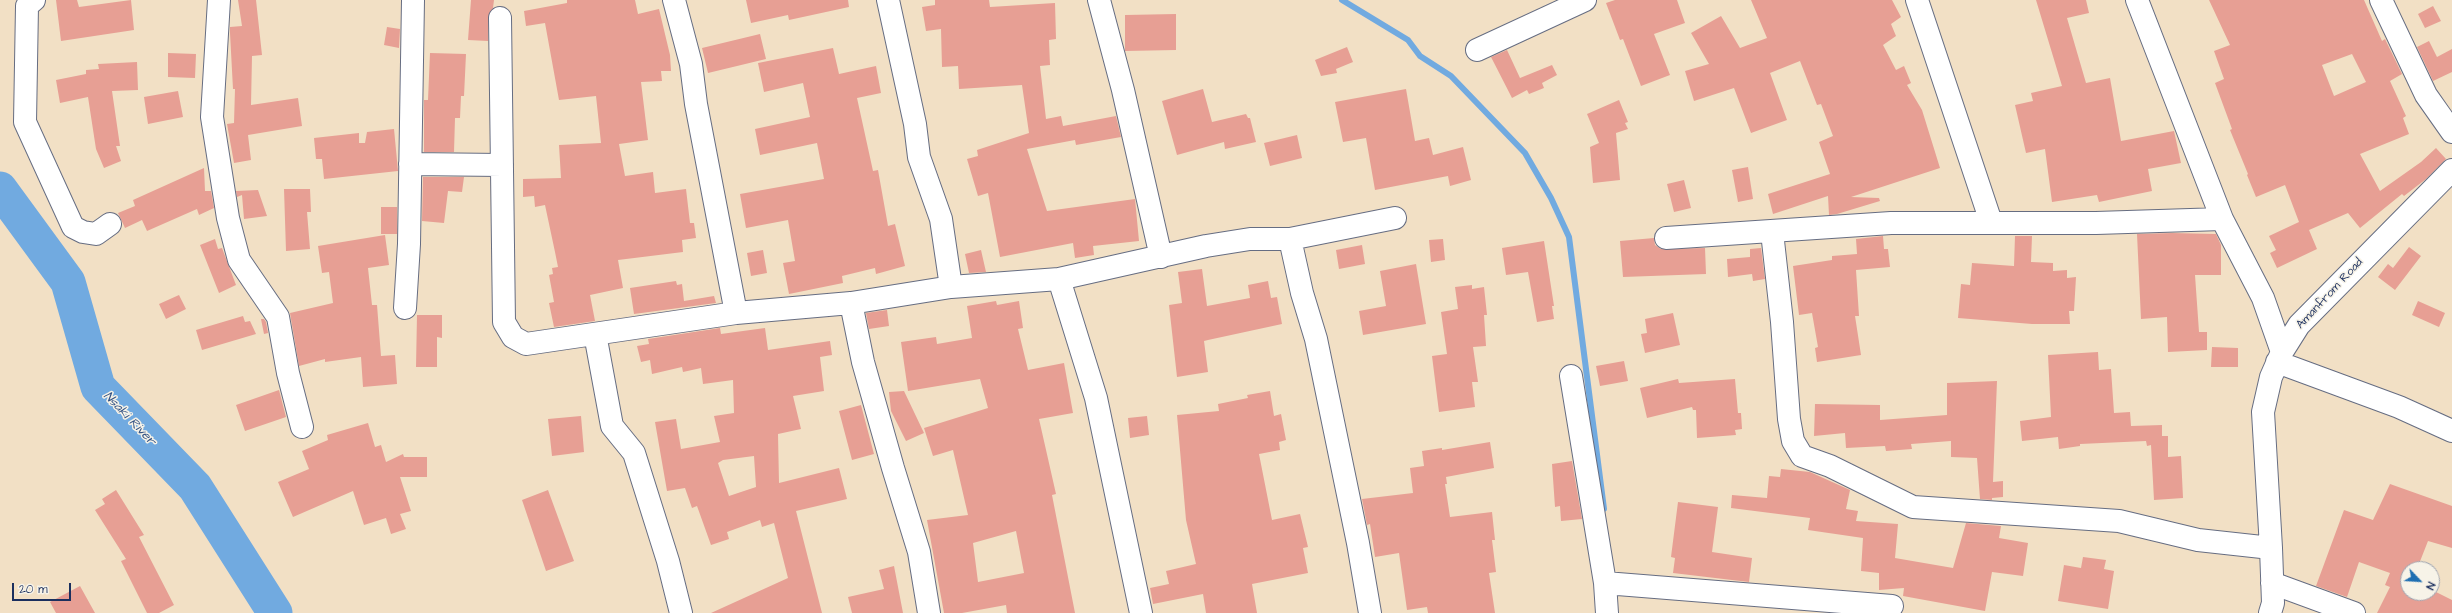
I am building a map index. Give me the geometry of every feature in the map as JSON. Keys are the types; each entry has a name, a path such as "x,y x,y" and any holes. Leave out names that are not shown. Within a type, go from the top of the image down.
{"street":[{"path":"34,0 27,6 25,122 73,227 83,232 96,234 110,224"},
{"path":"219,0 212,117 228,218 239,260 278,317 288,373 302,427"},
{"path":"405,308 410,164 413,0"},
{"path":"674,0 691,64 696,104 736,313"},
{"path":"888,0 915,124 919,157 941,219 951,287"},
{"path":"1099,0 1123,90 1161,257"},
{"path":"1477,50 1585,0"},
{"path":"1917,0 1990,222"},
{"path":"2137,0 2222,219 2263,298 2280,357 2452,431"},
{"path":"2381,0 2426,94 2452,132"},
{"path":"500,18 504,322 513,337 526,344 736,313 851,303 951,287 1059,279 1250,239 1290,240 1395,218"},
{"path":"410,164 502,165"},
{"name":"Amanfrom Road","path":"2270,613 2273,603 2263,412 2270,377 2299,325 2318,304 2452,170"},
{"path":"1666,238 1891,223 2096,223 2222,219"},
{"path":"1772,232 1782,322 1789,419 1793,441 1802,456 1830,466 1914,507 2119,521 2198,540 2271,548"},
{"path":"1290,240 1302,293 1316,339 1358,543 1370,613"},
{"path":"1059,279 1096,398 1142,613"},
{"path":"851,303 863,362 919,552 928,613"},
{"path":"595,334 612,426 634,452 668,561 681,613"},
{"path":"1571,376 1605,583 1607,613"},
{"path":"2272,582 2354,613"},
{"path":"1605,583 1892,606"}],"building":[{"path":"56,0 77,0 79,7 131,0 134,30 61,41"},
{"path":"238,0 256,0 262,55 252,56 251,105 298,98 302,126 248,135 251,160 234,163 227,124 234,123 235,89 233,89 230,27 242,26"},
{"path":"471,0 494,0 493,8 488,18 488,41 468,40"},
{"path":"567,0 635,0 638,14 659,9 670,55 671,71 661,71 662,81 641,82 648,140 619,144 625,176 653,172 655,193 686,189 690,223 694,223 696,238 682,240 683,252 618,260 623,288 590,295 595,321 554,327 549,303 554,302 549,275 553,274 552,268 558,267 555,252 545,205 535,207 534,196 523,197 523,179 561,178 559,145 601,143 596,96 559,100 545,23 526,26 524,11 567,3"},
{"path":"746,0 848,0 849,7 789,20 788,15 751,23"},
{"path":"935,0 989,0 990,7 1055,3 1056,39 1049,40 1050,65 1040,66 1046,119 1061,116 1063,126 1116,116 1121,137 1076,145 1075,140 1027,149 1047,211 1135,199 1139,241 1093,246 1094,255 1075,258 1073,243 1000,257 988,193 978,196 967,159 978,156 977,150 1029,133 1022,85 959,89 958,66 942,67 941,29 926,31 922,7 935,5"},
{"path":"1615,0 1677,0 1685,23 1654,34 1670,75 1641,86 1623,39 1620,40 1606,3"},
{"path":"1751,0 1892,0 1901,17 1891,24 1896,36 1883,45 1896,70 1904,66 1911,83 1907,85 1922,110 1940,168 1851,197 1879,198 1880,201 1837,214 1829,215 1828,196 1773,214 1768,194 1830,174 1819,142 1833,136 1821,104 1817,105 1800,61 1770,73 1787,120 1751,133 1734,88 1694,101 1685,71 1709,64 1691,33 1721,16 1740,48 1767,38"},
{"path":"2036,0 2086,0 2089,13 2067,18 2086,83 2110,78 2121,141 2174,131 2181,163 2148,169 2152,191 2099,202 2097,195 2052,202 2045,149 2026,153 2015,105 2033,101 2031,93 2062,86"},
{"path":"2209,0 2364,0 2382,41 2385,39 2402,74 2390,81 2406,116 2403,118 2409,134 2360,154 2380,191 2421,162 2436,148 2446,159 2426,179 2404,196 2402,194 2360,228 2348,213 2309,230 2317,249 2277,268 2270,253 2276,250 2269,236 2299,222 2285,185 2256,197 2247,175 2248,174 2230,130 2232,129 2215,83 2224,79 2214,51 2230,45","holes":["2352,54 2366,82 2334,96 2322,65"]},
{"path":"2433,6 2441,21 2425,28 2418,14"},
{"path":"1176,14 1176,50 1125,51 1125,15"},
{"path":"387,27 400,29 399,48 384,45"},
{"path":"760,34 766,59 708,73 702,48"},
{"path":"2429,41 2437,57 2452,49 2452,72 2433,81 2417,47"},
{"path":"1347,47 1353,62 1336,69 1337,73 1321,76 1315,60"},
{"path":"833,48 839,74 876,66 881,93 857,98 873,171 878,170 888,226 895,224 905,266 876,274 875,268 842,276 843,283 789,294 783,263 795,261 788,220 746,228 740,194 824,179 817,143 760,155 755,129 810,117 803,83 764,92 758,63"},
{"path":"1507,50 1520,78 1552,65 1557,75 1542,83 1544,88 1529,94 1527,90 1512,98 1491,57"},
{"path":"168,53 196,54 195,78 168,77"},
{"path":"430,53 466,54 464,96 461,96 460,118 455,118 454,152 424,152 424,100 428,100"},
{"path":"137,62 138,90 112,91 120,146 116,146 121,161 104,168 96,149 88,97 60,103 56,80 86,74 86,70 99,69 98,64"},
{"path":"1203,89 1212,122 1246,114 1248,118 1250,118 1256,142 1225,149 1224,142 1177,155 1162,101"},
{"path":"1406,89 1415,141 1429,138 1433,155 1463,147 1471,180 1450,186 1448,176 1375,190 1366,138 1343,142 1335,102"},
{"path":"178,91 183,117 148,124 144,97"},
{"path":"1619,100 1628,122 1625,123 1628,129 1616,133 1620,180 1593,183 1590,147 1599,143 1587,114"},
{"path":"394,129 398,171 324,179 322,159 316,159 314,138 359,133 359,143 365,143 367,132"},
{"path":"1297,135 1302,158 1270,166 1264,143"},
{"path":"1748,167 1753,199 1738,202 1732,170"},
{"path":"204,168 205,191 211,191 214,208 199,215 197,209 147,231 142,220 125,228 118,213 135,206 133,200"},
{"path":"423,177 464,177 462,192 448,191 444,223 422,221"},
{"path":"1684,180 1691,208 1674,212 1667,184"},
{"path":"284,189 310,189 311,212 307,212 310,249 286,251"},
{"path":"258,190 267,216 244,219 242,195 237,197 236,191"},
{"path":"381,207 397,207 397,234 381,234"},
{"path":"2137,234 2216,234 2221,245 2221,275 2195,275 2199,332 2207,332 2207,350 2168,352 2167,317 2141,319"},
{"path":"385,235 389,265 368,268 372,305 377,305 381,356 395,355 397,384 363,387 361,357 325,362 325,359 299,366 290,313 333,303 329,272 322,273 318,246"},
{"path":"1883,236 1884,249 1888,249 1890,267 1856,270 1859,316 1855,316 1861,355 1817,362 1815,348 1818,347 1812,313 1799,315 1793,266 1832,260 1832,256 1857,254 1856,239"},
{"path":"2015,236 2032,236 2031,262 2053,263 2053,271 2067,270 2067,278 2076,277 2074,311 2069,311 2070,324 2032,324 1958,318 1961,284 1970,285 1972,263 2014,266"},
{"path":"1654,238 1655,245 1661,249 1705,248 1706,274 1623,277 1620,241"},
{"path":"215,239 218,249 222,248 236,285 219,293 200,245"},
{"path":"1443,239 1445,260 1431,262 1429,240"},
{"path":"1544,241 1554,306 1552,306 1554,319 1537,322 1528,272 1506,275 1502,248"},
{"path":"1362,245 1365,264 1339,269 1336,250"},
{"path":"2409,247 2421,256 2395,290 2378,277 2388,264 2393,268"},
{"path":"1761,248 1765,279 1753,281 1752,274 1728,277 1727,259 1750,257 1750,249"},
{"path":"763,250 767,273 751,276 747,253"},
{"path":"981,250 986,272 969,273 965,254"},
{"path":"1416,264 1426,324 1363,335 1359,311 1386,306 1380,271"},
{"path":"1202,269 1207,306 1250,298 1248,285 1268,281 1271,298 1277,297 1282,324 1204,341 1208,372 1177,377 1169,305 1182,303 1178,272"},
{"path":"676,281 677,285 682,284 684,301 714,296 716,303 634,314 630,288"},
{"path":"1472,285 1472,289 1484,287 1487,315 1484,315 1486,346 1473,347 1478,382 1472,382 1475,407 1439,412 1432,356 1447,354 1441,312 1458,309 1455,287"},
{"path":"179,295 186,309 166,319 159,304"},
{"path":"996,301 997,305 1019,301 1023,328 1018,329 1028,370 1064,363 1073,413 1039,419 1056,494 1052,495 1075,613 1007,613 1006,605 962,613 944,613 927,520 968,515 953,450 933,456 924,428 988,408 980,379 908,391 901,342 936,337 937,344 972,338 967,306","holes":["1016,531 1024,573 978,582 973,543"]},
{"path":"2418,301 2445,313 2439,327 2412,315"},
{"path":"887,310 889,326 869,329 866,313"},
{"path":"1673,313 1680,345 1645,353 1641,334 1647,333 1645,319"},
{"path":"417,315 442,315 442,338 437,337 437,367 416,367"},
{"path":"243,316 245,322 250,321 256,334 202,350 196,330"},
{"path":"261,319 264,319 266,322 268,333 264,334"},
{"path":"720,328 721,334 765,328 768,350 830,341 832,355 820,357 824,391 793,396 801,429 778,434 779,483 839,468 847,499 796,511 822,613 711,613 788,578 774,523 762,527 760,520 727,532 729,539 711,545 697,506 692,508 685,488 667,491 655,422 676,419 681,449 720,442 714,416 734,413 733,380 703,384 701,368 683,372 682,367 652,374 650,360 641,362 637,346 649,344 648,339","holes":["754,456 756,487 729,496 718,463 723,460"]},
{"path":"2212,347 2238,348 2238,367 2211,367"},
{"path":"2098,352 2099,370 2111,369 2114,413 2130,412 2131,426 2162,425 2162,436 2168,436 2168,457 2181,456 2183,498 2154,500 2151,445 2147,446 2146,441 2080,444 2080,446 2059,449 2058,437 2022,441 2020,421 2051,417 2048,355"},
{"path":"1624,361 1628,381 1600,386 1596,366"},
{"path":"1678,379 1679,383 1735,379 1738,413 1741,413 1742,429 1735,430 1736,435 1697,438 1696,410 1693,410 1692,407 1647,418 1640,388"},
{"path":"1997,381 1993,482 2003,481 2003,497 1992,498 1992,500 1980,499 1977,458 1951,457 1951,441 1911,444 1912,449 1886,451 1885,446 1846,448 1845,433 1814,436 1815,404 1880,405 1880,420 1947,415 1947,383"},
{"path":"279,390 286,417 245,431 236,405"},
{"path":"904,391 924,433 906,441 891,411 889,392"},
{"path":"1270,391 1274,416 1281,414 1286,440 1279,442 1280,450 1259,454 1272,520 1300,514 1308,547 1303,548 1308,573 1252,584 1257,613 1206,613 1203,594 1153,604 1150,588 1169,584 1166,571 1196,564 1186,520 1177,415 1219,411 1218,404 1248,398 1247,395"},
{"path":"861,405 874,454 852,460 839,411"},
{"path":"581,416 584,452 552,456 548,419"},
{"path":"1147,416 1149,435 1130,438 1128,418"},
{"path":"368,423 375,447 381,445 386,462 403,454 404,457 427,457 427,477 400,477 411,511 400,514 406,529 391,534 386,518 364,525 353,491 293,517 278,482 309,469 302,451 328,440 327,435"},
{"path":"1490,442 1494,468 1446,477 1447,484 1445,484 1450,517 1492,512 1495,540 1492,540 1496,572 1489,573 1495,613 1428,613 1427,607 1407,610 1399,553 1375,557 1370,524 1367,525 1362,499 1413,493 1410,468 1424,466 1422,451 1442,448 1442,450"},
{"path":"1572,461 1582,519 1561,521 1560,506 1555,507 1552,464"},
{"path":"1781,469 1810,472 1850,490 1846,509 1858,511 1856,521 1898,524 1895,558 1953,568 1966,523 2001,526 1999,538 2028,543 2023,576 1992,572 1985,611 1903,596 1904,588 1879,590 1879,573 1861,571 1863,538 1808,530 1810,518 1731,508 1732,495 1767,498 1769,476 1780,477"},
{"path":"2390,484 2452,506 2452,548 2428,541 2420,561 2400,561 2400,601 2440,601 2440,594 2452,600 2452,613 2377,613 2390,587 2385,585 2390,573 2359,562 2347,597 2316,586 2344,510 2373,520"},
{"path":"116,490 144,535 139,537 174,605 159,613 147,613 121,561 126,559 95,510 105,504 102,499"},
{"path":"548,490 574,561 546,571 522,500"},
{"path":"1678,502 1718,507 1712,552 1752,558 1749,582 1673,573 1675,558 1671,557"},
{"path":"2083,557 2106,560 2104,569 2114,571 2108,609 2058,601 2064,565 2081,568"},
{"path":"894,566 903,613 852,613 848,597 884,589 879,570"},
{"path":"80,586 95,613 56,613 50,602"}],"waterway":[{"path":"1342,0 1408,40 1420,56 1451,76 1525,153 1551,198 1569,237 1604,509"},
{"name":"Nsaki River","path":"0,189 68,282 98,387 195,487 275,613"}]}
